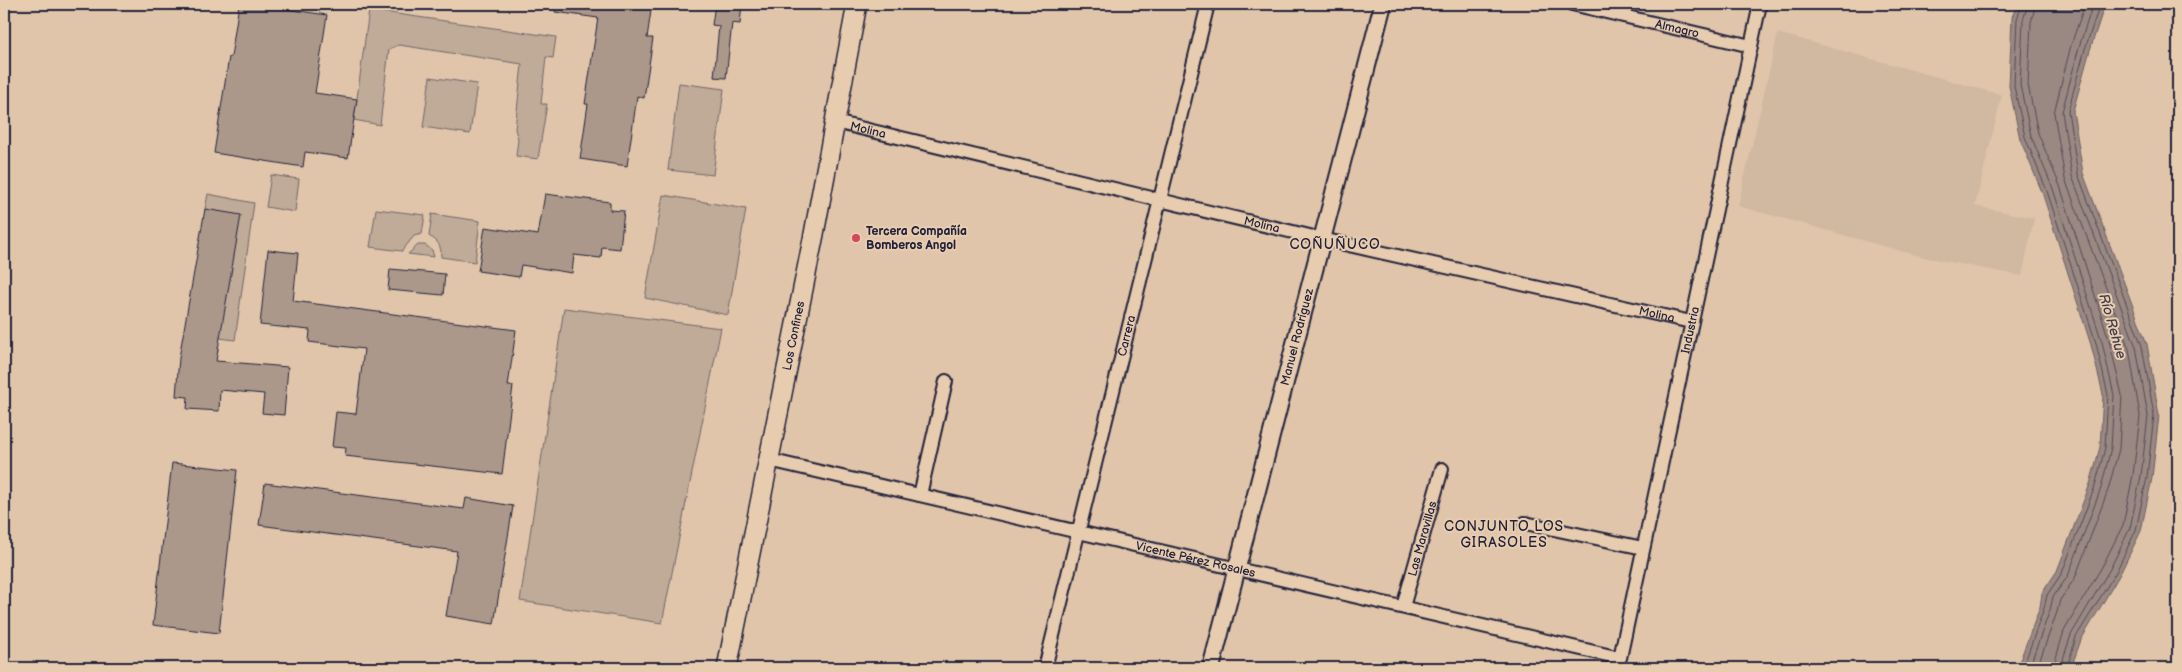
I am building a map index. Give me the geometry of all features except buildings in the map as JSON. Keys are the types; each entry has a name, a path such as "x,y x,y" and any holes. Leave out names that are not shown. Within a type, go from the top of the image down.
{"main road":[{"name":"Los Confines","path":"727,668 857,4"}],"street":[{"name":"Carrera","path":"1045,668 1208,4"},
{"name":"Manuel Rodríguez","path":"1211,668 1383,4"},
{"name":"Almagro","path":"1572,4 1751,46"},
{"name":"Industria","path":"1620,658 1760,4"},
{"name":"Molina","path":"835,122 1322,239 1691,322"},
{"path":"920,495 946,381"},
{"name":"Vicente Pérez Rosales","path":"769,460 1620,658"},
{"name":"Las Maravillas","path":"1403,607 1442,469"},
{"path":"1525,523 1643,548"}],"shaded area":[{"path":"369,10 556,37 553,58 546,57 541,104 547,104 538,159 516,156 518,139 515,129 522,64 399,45 389,49 380,125 354,120"},
{"path":"1778,33 2002,95 1975,206 2034,218 2022,276 1923,257 1738,206"},
{"path":"430,77 477,84 470,134 423,127"},
{"path":"679,83 724,89 713,175 668,170"},
{"path":"271,175 299,179 295,212 266,207"},
{"path":"208,194 254,203 235,340 220,338 205,209"},
{"path":"663,195 746,209 728,315 645,298"},
{"path":"376,209 425,215 422,234 414,236 402,251 370,247"},
{"path":"432,214 480,221 475,262 441,257 439,244 429,236"},
{"path":"418,245 425,245 432,250 434,257 408,254"},
{"path":"564,308 721,328 662,623 520,601"}],"water":[{"name":"Río Rehue","path":"2017,4 2105,4 2073,111 2083,173 2147,344 2159,415 2152,478 2141,531 2120,574 2081,640 2071,668 2017,668 2040,607 2042,593 2057,571 2090,484 2100,447 2103,394 2091,345 2042,192 2020,139 2009,86 2012,17"}],"place":[{"name":"Tercera Compañía Bomberos Angol","path":"856,238"}],"district":[{"name":"COÑUÑUCO","path":"1335,244"},
{"name":"CONJUNTO LOS GIRASOLES","path":"1504,534"}]}
